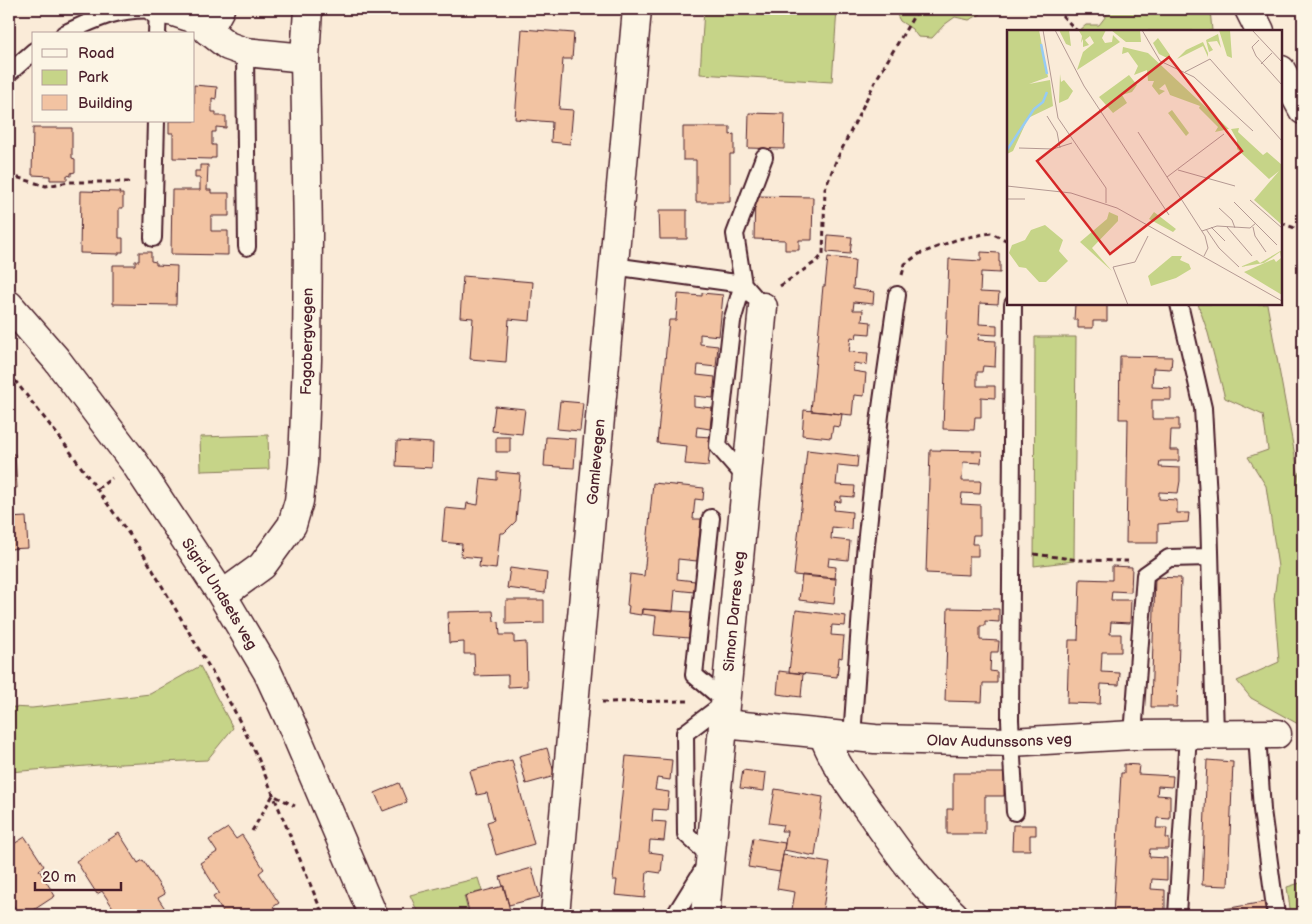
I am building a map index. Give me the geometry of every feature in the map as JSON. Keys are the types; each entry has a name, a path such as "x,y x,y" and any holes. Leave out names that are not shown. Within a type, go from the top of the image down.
{"street":[{"name":"Fagabergvegen","path":"222,595 262,566 292,525 299,501 303,464 308,360 305,58 308,9"},
{"name":"Gamlevegen","path":"555,915 637,9"},
{"path":"1249,9 1260,30"},
{"path":"157,18 174,12 192,18 214,20 228,46 245,52 305,58"},
{"path":"1282,72 1303,110"},
{"name":"Sigrid Undsets veg","path":"9,305 56,359 134,462 222,595 267,671 373,915"},
{"name":"Simon Darres veg","path":"705,915 764,307"},
{"name":"Olav Audunssons veg","path":"725,713 823,734 875,740 1010,742 1133,735 1267,734"},
{"path":"823,734 830,753 916,876 954,915"}],"lane":[{"path":"69,32 120,11 135,9 157,18"},
{"path":"245,52 247,247"},
{"path":"9,73 32,53"},
{"path":"153,238 156,122"},
{"path":"747,479 718,446 732,321 742,284 735,234 764,157"},
{"path":"613,266 742,284 764,307"},
{"path":"852,737 865,554 880,415 896,295"},
{"path":"1012,305 1010,742 1016,812"},
{"path":"1179,305 1203,408 1210,557 1215,734"},
{"path":"675,915 711,857 686,834 685,733 725,713 694,674 711,518"},
{"path":"1133,735 1145,576 1169,558 1210,557"},
{"path":"1177,915 1188,734"},
{"path":"1267,734 1262,810 1276,915"}],"path":[{"path":"764,307 771,293 817,261 823,254 825,189 836,161 876,80 918,9"},
{"path":"1056,9 1076,30"},
{"path":"9,175 46,186 69,182 136,183"},
{"path":"1282,223 1303,232"},
{"path":"896,295 905,264 919,254 958,239 991,233 1007,241"},
{"path":"9,373 64,443 144,555 195,642 258,758 323,915"},
{"path":"97,489 117,474"},
{"path":"1010,552 1079,560 1130,561 1145,576"},
{"path":"574,699 604,702 672,700 725,713"},
{"path":"273,794 296,807"},
{"path":"252,831 273,794"}],"green space":[{"path":"704,9 837,9 832,82 700,74"},
{"path":"894,9 981,9 981,14 969,20 955,17 944,25 932,38 918,37 912,29 900,21"},
{"path":"1109,9 1210,9 1212,30 1080,30 1086,25 1099,25"},
{"path":"1198,305 1267,305 1303,499 1303,725 1251,698 1237,681 1279,662 1274,599 1278,567 1266,486 1248,457 1268,450 1263,415 1225,398 1208,333"},
{"path":"1035,337 1076,337 1074,561 1034,566"},
{"path":"268,435 269,469 201,471 200,437"},
{"path":"200,666 233,728 207,760 99,765 9,772 9,707 32,708 150,694"},
{"path":"478,878 482,891 464,896 469,915 419,915 410,895"},
{"path":"1303,882 1303,915 1291,915 1287,887"}],"building":[{"path":"522,29 574,33 572,59 563,59 559,109 573,110 570,144 551,142 552,122 515,119"},
{"path":"195,85 217,87 216,99 212,98 212,112 216,112 216,116 226,116 226,128 216,127 216,132 212,132 212,145 216,145 216,158 173,158 173,133 169,133 169,122 195,122"},
{"path":"749,113 785,114 784,149 748,148"},
{"path":"683,127 730,127 730,135 734,134 734,154 730,154 730,202 696,202 696,160 683,160"},
{"path":"33,128 72,128 72,158 75,159 75,172 71,173 71,176 67,175 67,180 50,180 50,176 32,175"},
{"path":"200,165 208,165 207,190 211,190 211,193 229,193 229,216 211,216 211,231 228,231 228,255 171,254 172,190 200,190 200,178 195,178 195,171 200,171"},
{"path":"81,191 120,192 119,194 123,194 123,208 119,208 119,238 123,238 123,252 119,252 119,254 80,253"},
{"path":"755,196 813,197 812,240 799,240 799,250 785,250 785,240 754,239"},
{"path":"659,210 687,210 687,239 660,239"},
{"path":"828,235 852,237 850,254 827,252"},
{"path":"139,252 151,252 151,261 156,262 156,265 177,266 176,305 113,304 113,265 135,265 135,261 139,261"},
{"path":"981,252 999,253 1000,262 1000,273 981,272 980,292 999,293 998,304 980,303 979,324 997,325 997,335 979,334 978,340 996,341 995,367 983,366 982,372 977,372 977,386 995,386 995,398 981,397 981,417 975,417 974,430 943,429 949,259 981,261"},
{"path":"828,257 855,260 853,289 874,292 873,304 854,302 853,310 863,310 862,321 871,322 870,334 857,333 856,338 851,337 849,352 868,353 867,365 854,363 853,371 866,373 864,396 854,395 852,415 811,411 823,286 825,286"},
{"path":"463,276 533,282 530,321 509,319 506,362 470,359 473,318 460,317"},
{"path":"702,293 723,295 719,336 700,334 700,344 718,346 716,367 698,365 697,375 715,377 713,398 694,396 694,406 712,408 710,429 697,427 696,436 711,437 708,466 685,464 687,446 657,443 669,320 676,320 678,294 702,296"},
{"path":"1075,305 1107,305 1107,321 1093,321 1093,328 1078,328 1078,320 1074,320"},
{"path":"1120,356 1172,357 1171,369 1153,368 1152,387 1171,388 1171,400 1152,400 1152,419 1179,419 1179,430 1171,430 1170,450 1179,450 1179,461 1160,461 1159,467 1180,468 1180,481 1178,493 1159,492 1159,499 1177,500 1177,513 1189,513 1188,522 1158,524 1158,543 1126,543 1128,419 1119,419"},
{"path":"560,401 583,403 580,431 557,429"},
{"path":"495,406 525,409 522,434 492,431"},
{"path":"804,410 842,414 840,427 833,426 831,438 802,435"},
{"path":"496,437 510,437 510,452 496,452"},
{"path":"546,437 576,439 574,468 544,466"},
{"path":"397,441 433,443 432,468 396,466"},
{"path":"807,450 858,456 857,467 838,465 836,485 855,486 854,497 841,496 841,502 835,501 834,510 852,512 851,529 832,527 831,539 850,541 848,560 829,558 828,566 836,567 835,579 794,575"},
{"path":"930,450 982,451 981,463 963,462 962,481 981,481 980,494 962,493 961,504 980,505 980,535 973,535 972,544 978,544 978,556 969,556 969,575 926,573"},
{"path":"9,454 15,454 17,488 9,488"},
{"path":"497,472 520,474 516,521 504,533 500,533 496,569 479,567 480,558 461,556 462,544 442,542 445,508 466,510 467,503 478,505 481,478 497,480"},
{"path":"653,483 704,488 703,500 695,499 693,519 701,519 697,561 678,559 677,579 695,581 694,592 675,590 673,612 642,609 641,615 628,613 629,606 627,605 630,574 644,576"},
{"path":"26,517 28,548 9,549 9,518"},
{"path":"1112,566 1132,567 1131,592 1112,591 1111,600 1131,600 1130,623 1111,622 1110,634 1121,634 1121,652 1102,652 1101,672 1120,673 1119,685 1101,684 1100,704 1067,703 1069,640 1078,640 1080,579 1112,580"},
{"path":"510,568 547,573 545,593 507,588"},
{"path":"802,575 836,578 834,604 799,600"},
{"path":"1155,577 1181,578 1177,707 1151,707"},
{"path":"506,600 544,600 544,623 506,624"},
{"path":"948,608 999,609 999,622 985,621 985,626 980,626 980,640 999,641 998,652 991,652 990,671 997,672 997,683 983,683 982,702 945,701"},
{"path":"642,609 691,612 689,638 654,635 656,616 642,614"},
{"path":"796,610 846,616 845,626 832,625 831,635 844,636 842,658 839,657 837,677 789,672"},
{"path":"493,611 494,621 499,622 500,635 514,635 514,643 526,642 527,686 508,687 508,675 475,676 474,654 464,654 464,642 449,643 448,612"},
{"path":"779,671 803,674 801,697 777,694"},
{"path":"547,748 555,776 526,784 519,756"},
{"path":"626,756 672,760 670,780 657,778 655,790 669,792 667,810 653,809 652,821 666,822 664,841 650,840 649,852 663,854 661,873 647,871 645,898 615,895 617,880 613,880"},
{"path":"512,760 534,844 496,855 487,822 494,820 487,793 477,795 470,771"},
{"path":"1207,760 1233,762 1228,886 1202,885"},
{"path":"1124,764 1139,765 1138,774 1173,776 1172,787 1158,786 1157,795 1170,796 1170,819 1157,818 1156,828 1167,828 1166,838 1169,838 1169,849 1150,849 1149,857 1167,858 1167,880 1152,879 1151,889 1165,890 1165,912 1147,910 1146,915 1113,915 1121,773 1124,773"},
{"path":"743,770 766,773 764,791 740,788"},
{"path":"953,773 1004,773 1004,796 985,796 985,834 947,834 947,809 953,809"},
{"path":"399,783 407,802 383,811 375,793"},
{"path":"775,789 823,797 815,856 784,850 787,831 781,831 783,825 769,823"},
{"path":"1013,825 1036,825 1036,835 1030,835 1030,850 1012,850"},
{"path":"228,828 236,839 242,835 264,869 259,873 279,903 273,907 278,915 225,915 213,897 219,893 200,863 217,852 209,840"},
{"path":"119,833 138,863 143,860 165,894 158,898 166,910 158,915 143,915 140,910 132,915 118,915 102,891 97,894 76,861"},
{"path":"25,837 44,866 39,870 55,896 26,915 20,915 9,899 9,847"},
{"path":"753,838 785,843 780,872 748,867"},
{"path":"783,855 830,863 822,915 791,915 795,892 777,889"},
{"path":"532,868 540,897 509,905 500,877"},
{"path":"504,886 511,915 470,915 465,896"},
{"path":"1264,902 1266,914 1214,915 1213,911"}]}
